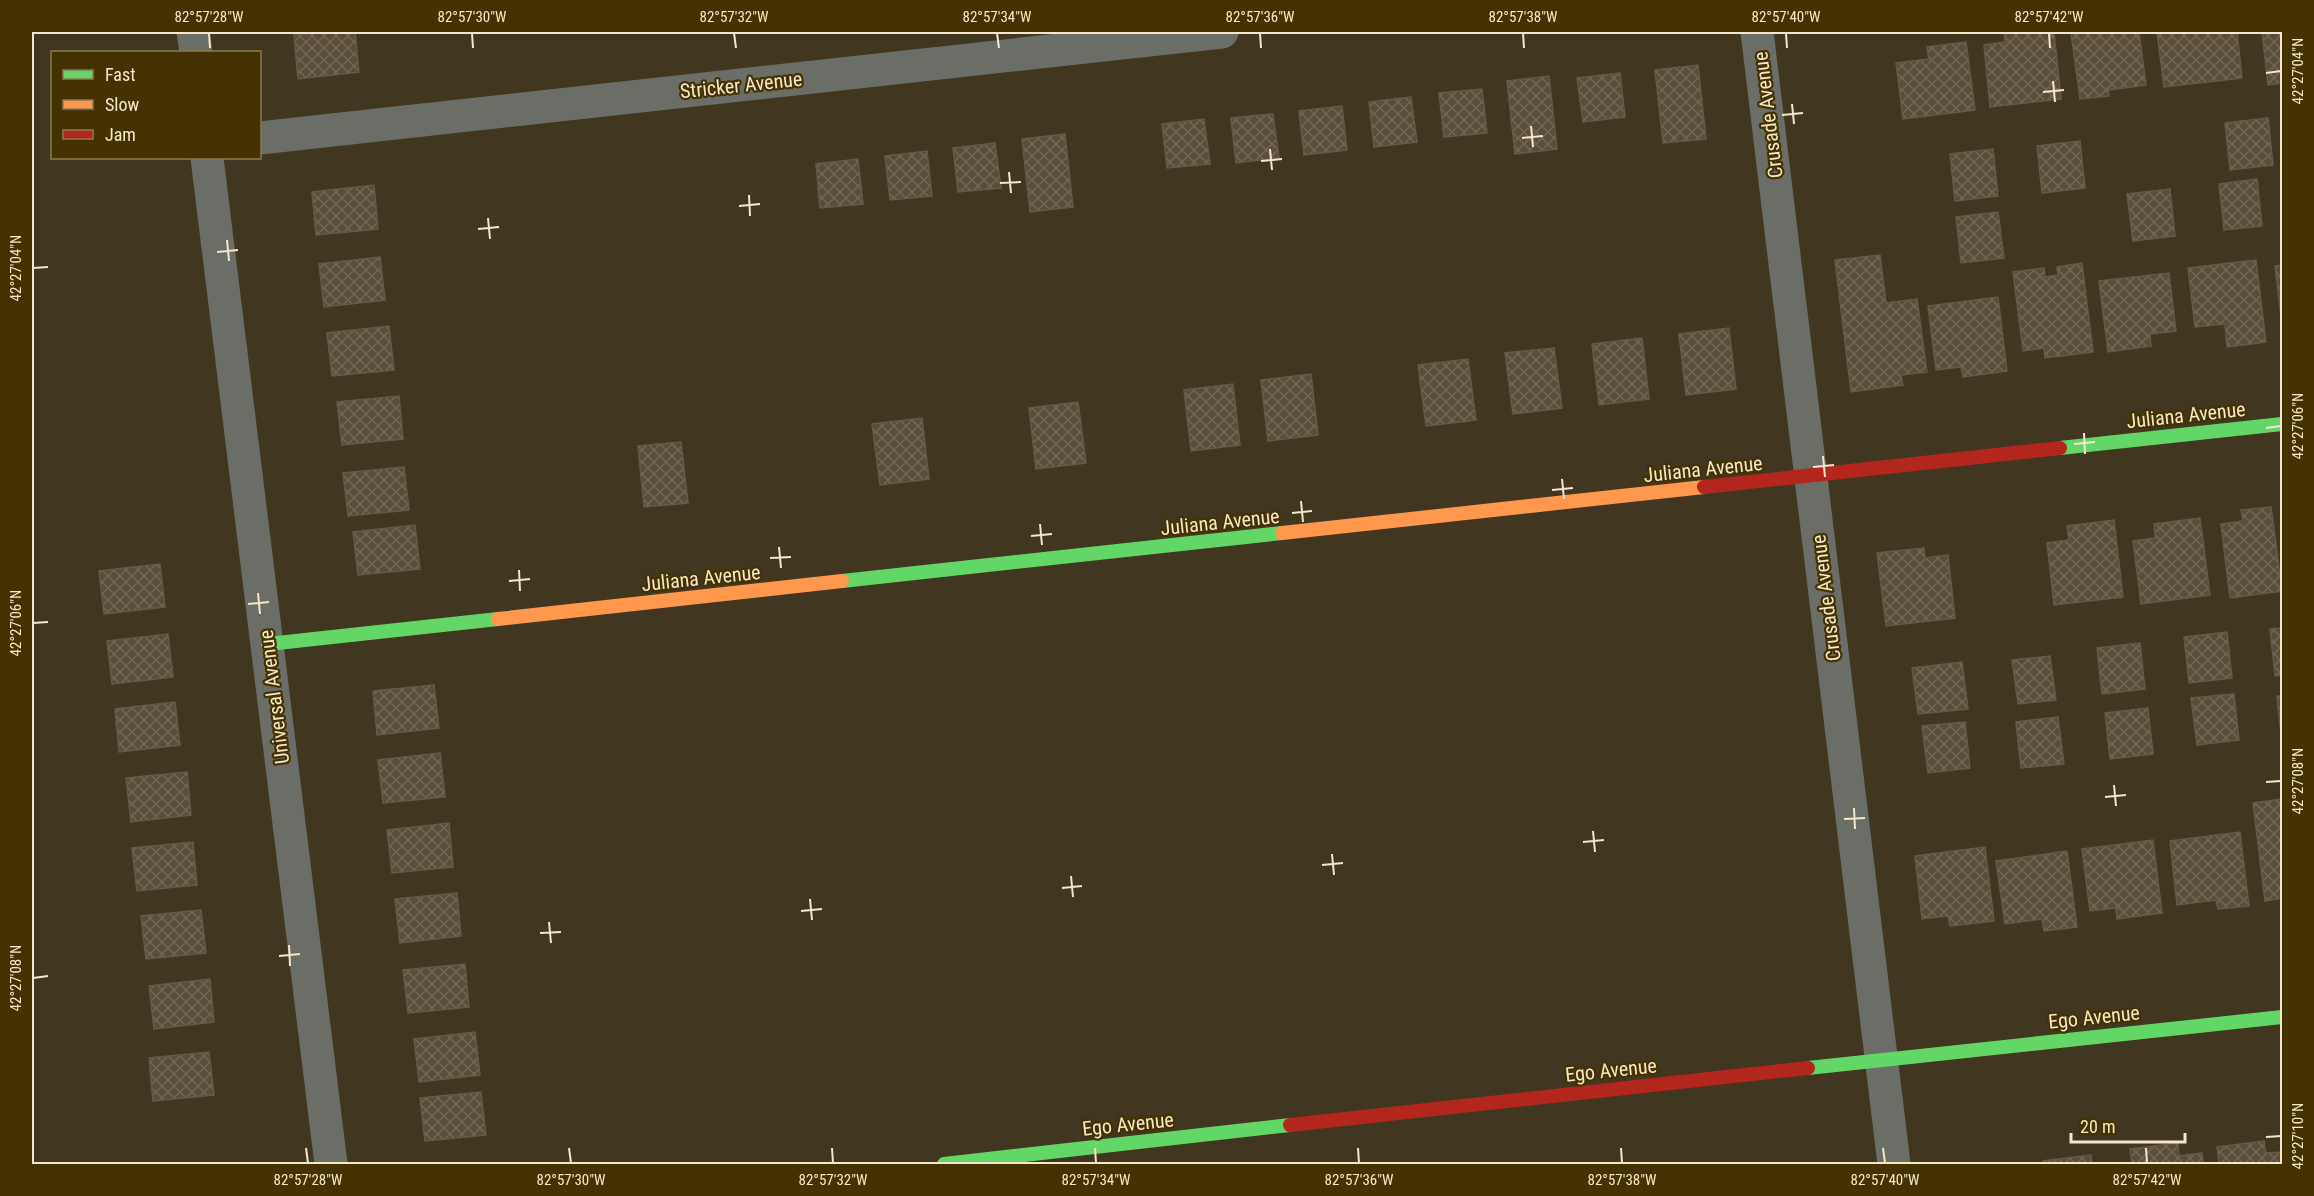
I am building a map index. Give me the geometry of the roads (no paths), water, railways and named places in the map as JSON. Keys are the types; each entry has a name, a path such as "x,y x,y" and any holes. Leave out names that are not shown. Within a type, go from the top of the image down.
{"street":[{"path":"193,32 196,51"},
{"name":"Stricker Avenue","path":"261,138 1222,32"},
{"name":"Crusade Avenue","path":"1758,32 1894,1164"},
{"name":"Universal Avenue","path":"207,159 331,1164"},
{"name":"Juliana Avenue","path":"268,644 2283,424"},
{"name":"Ego Avenue","path":"944,1164 1880,1059 2283,1017"}]}
